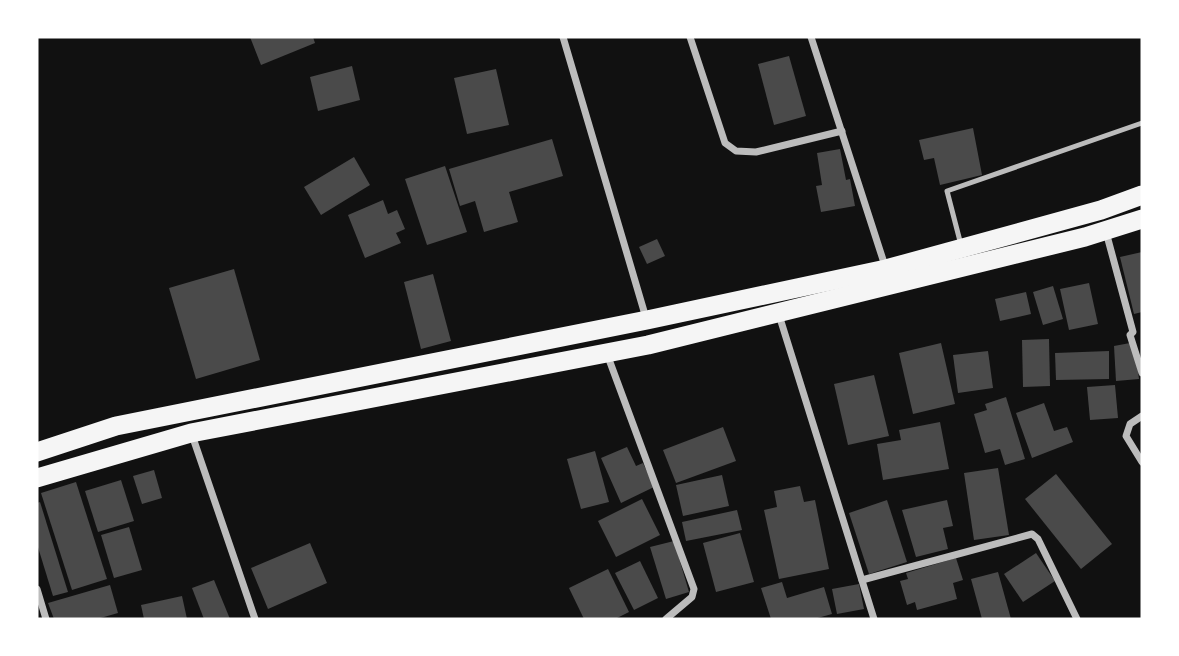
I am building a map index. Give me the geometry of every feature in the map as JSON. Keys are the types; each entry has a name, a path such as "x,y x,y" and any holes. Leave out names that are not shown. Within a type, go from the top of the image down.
{"highway":[{"path":"37,478 191,433 607,354 779,314 888,277 962,248 1101,211 1142,195"},
{"path":"37,452 116,426 647,320 888,277 1106,232 1142,219"},
{"path":"601,329 607,354"}],"street":[{"path":"563,37 647,320"},
{"path":"690,37 725,143 736,151 756,152 842,131"},
{"path":"811,37 888,277"},
{"path":"1106,232 1133,332 1130,335 1142,373"},
{"path":"779,314 874,619"},
{"path":"607,354 694,589 692,597 666,619"},
{"path":"184,413 256,619"},
{"path":"1142,416 1130,424 1126,436 1142,462"},
{"path":"862,580 1031,534 1038,540 1077,619"},
{"path":"37,589 46,619"}],"lane":[{"path":"962,248 947,191 1142,123"}],"building":[{"path":"250,37 313,37 315,43 261,65"},
{"path":"789,56 806,116 774,125 758,64"},
{"path":"352,66 360,100 318,111 310,77"},
{"path":"496,69 509,125 467,134 454,78"},
{"path":"973,128 982,175 940,185 934,158 924,160 919,140"},
{"path":"552,139 563,176 509,192 518,222 484,232 475,201 460,206 449,169"},
{"path":"840,149 855,206 821,212 816,186 822,185 817,153"},
{"path":"354,157 370,185 321,215 304,187"},
{"path":"445,166 467,232 427,245 405,179"},
{"path":"383,200 388,214 397,210 405,229 396,233 401,243 365,258 348,215"},
{"path":"657,239 665,256 647,264 639,247"},
{"path":"1142,252 1142,312 1134,314 1120,257"},
{"path":"234,269 260,360 196,379 169,288"},
{"path":"433,274 451,341 421,349 404,282"},
{"path":"1089,283 1098,324 1069,330 1060,289"},
{"path":"1053,286 1063,319 1043,325 1033,292"},
{"path":"1026,292 1031,314 1000,321 995,299"},
{"path":"1049,339 1050,386 1023,387 1022,340"},
{"path":"941,343 955,404 913,414 899,353"},
{"path":"1130,343 1139,379 1116,381 1114,346"},
{"path":"988,351 993,388 958,393 953,355"},
{"path":"1109,351 1109,379 1056,380 1055,353"},
{"path":"874,375 889,436 848,445 834,384"},
{"path":"1115,385 1118,418 1090,420 1087,387"},
{"path":"1006,397 1025,459 1005,465 1000,449 985,453 974,414 987,410 985,404"},
{"path":"1044,403 1054,431 1067,427 1073,442 1032,458 1016,413"},
{"path":"940,422 949,469 883,480 877,444 901,440 899,430"},
{"path":"723,427 736,461 676,483 663,450"},
{"path":"627,447 636,466 643,463 654,487 621,503 601,458"},
{"path":"595,451 609,502 581,509 567,459"},
{"path":"998,468 1009,535 974,540 964,473"},
{"path":"154,470 162,498 142,504 133,476"},
{"path":"1056,474 1112,544 1081,569 1025,499"},
{"path":"722,475 729,506 683,516 676,485"},
{"path":"121,480 134,521 98,532 85,491"},
{"path":"76,482 107,579 72,590 41,493"},
{"path":"800,486 804,502 815,500 829,569 779,579 764,510 777,507 774,491"},
{"path":"642,499 660,535 616,557 598,521"},
{"path":"887,500 907,562 869,574 849,513"},
{"path":"947,500 953,526 943,528 948,549 916,557 902,510"},
{"path":"40,502 68,592 53,596 37,544 37,503"},
{"path":"737,510 742,530 686,541 682,522"},
{"path":"129,527 142,570 114,578 101,535"},
{"path":"740,533 754,582 716,592 703,543"},
{"path":"674,541 689,592 666,599 650,547"},
{"path":"310,543 327,583 268,609 251,568"},
{"path":"1036,553 1055,581 1023,602 1004,574"},
{"path":"956,558 963,580 953,583 957,599 917,610 915,602 907,605 900,581 908,579 906,573"},
{"path":"640,561 658,598 634,610 615,573"},
{"path":"608,569 629,612 615,619 584,619 569,588"},
{"path":"998,572 1011,619 982,619 971,579"},
{"path":"214,580 230,619 204,619 192,588"},
{"path":"782,582 787,598 824,587 832,614 814,619 771,619 761,588"},
{"path":"859,584 864,609 837,614 832,589"},
{"path":"110,585 118,613 97,619 54,619 48,603"},
{"path":"182,596 187,619 144,619 141,605"}]}
